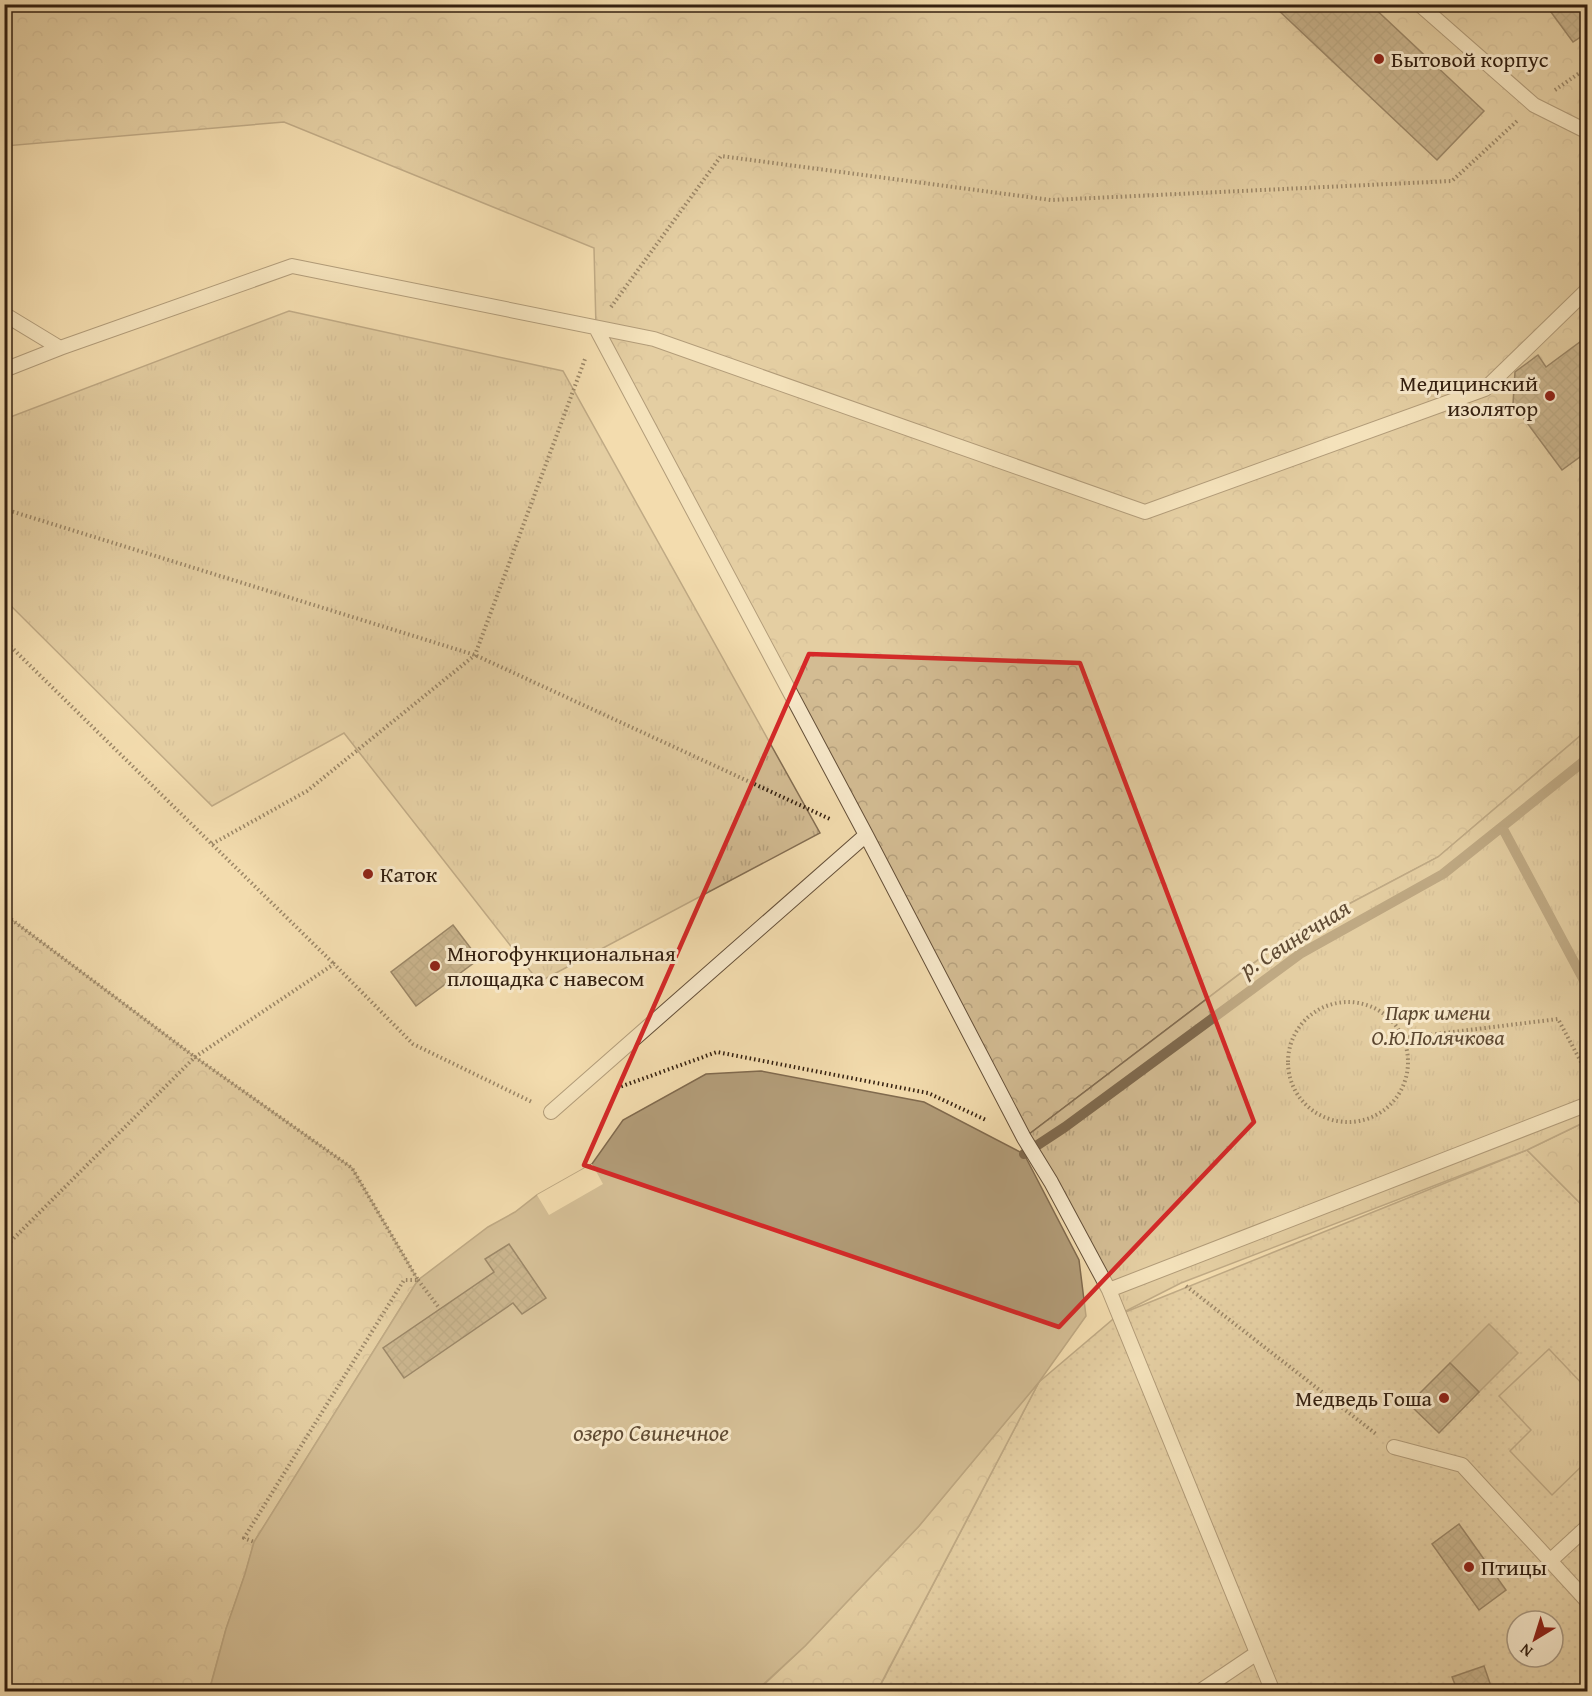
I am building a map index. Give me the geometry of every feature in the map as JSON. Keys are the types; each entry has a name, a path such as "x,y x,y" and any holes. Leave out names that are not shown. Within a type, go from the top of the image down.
{"lane":[{"path":"1419,4 1534,105 1587,132"},
{"path":"4,370 291,266 654,339 1145,512 1485,389 1587,289"},
{"path":"4,314 60,348"},
{"path":"596,328 866,835 1024,1138 1051,1182 1109,1290 1273,1692"},
{"path":"551,1112 866,835"},
{"path":"1109,1290 1587,1104"},
{"path":"1394,1447 1462,1465 1587,1602"},
{"path":"1550,1561 1587,1526"},
{"path":"1199,1692 1257,1653"}],"path":[{"path":"212,844 307,791 475,654 596,328 721,156 1051,200 1452,181"},
{"path":"4,509 475,654 866,835"},
{"path":"4,640 413,1044 551,1112"},
{"path":"4,914 195,1057 352,1168 418,1280 440,1309"},
{"path":"4,1248 195,1057 334,964"},
{"path":"1359,1002 1377,1009 1393,1022 1404,1038 1408,1058 1407,1078 1399,1096 1385,1111 1367,1120 1347,1123 1328,1119 1310,1110 1297,1095 1289,1077 1287,1057 1292,1037 1304,1020 1320,1009 1339,1003 1359,1002"},
{"path":"1404,1038 1558,1019 1587,1075"},
{"path":"606,1092 717,1052 928,1093 1024,1138"},
{"path":"1164,1269 1394,1447"},
{"path":"254,1542 244,1538 404,1280 418,1280"}],"highlighted area":[{"path":"809,654 1080,663 1254,1122 1059,1327 584,1165"}],"green space":[{"path":"5,5 1587,5 1587,730 1438,857 1292,934 1024,1138 596,328 594,248 284,122 5,146"},
{"path":"289,311 563,371 820,833 539,982 344,733 212,806 5,600 5,419"},
{"name":"Парк имени О.Ю.Полячкова","path":"1587,730 1587,1121 1527,1150 1181,1283 1118,1315 1024,1138 1292,934 1438,857"},
{"path":"4,914 195,1057 352,1168 418,1280 254,1542 209,1691 5,1691"},
{"path":"1587,1121 1587,1210 1527,1150"},
{"path":"1527,1150 1587,1210 1587,1691 877,1692 1039,1382 1118,1315"},
{"path":"1549,1349 1588,1390 1587,1461 1552,1495 1510,1451 1531,1430 1499,1396"},
{"path":"1039,1382 877,1691 756,1692 805,1646 919,1526"}],"water":[{"name":"озеро Свинечное","path":"761,1071 924,1102 1024,1154 1079,1260 1086,1316 1039,1382 919,1526 805,1646 756,1691 209,1692 226,1629 254,1542 418,1280 488,1227 515,1212 537,1195 592,1164 623,1120 706,1074"},
{"path":"1489,1324 1518,1353 1479,1392 1450,1363"}],"pier":[{"path":"592,1164 603,1184 549,1215 537,1195"}],"building":[{"name":"Бытовой корпус","path":"1275,4 1370,4 1484,111 1437,160 1274,6"},
{"path":"1545,4 1588,4 1588,32 1573,42"},
{"name":"Медицинский изолятор","path":"1588,336 1588,451 1562,470 1513,404 1515,372 1538,355 1546,367"},
{"name":"Многофункциональная площадка с навесом","path":"453,925 479,959 416,1006 391,972"},
{"path":"509,1244 546,1298 522,1314 513,1303 404,1378 383,1348 494,1272 485,1259"},
{"name":"Медведь Гоша","path":"1450,1363 1479,1392 1439,1433 1409,1404"},
{"name":"Птицы","path":"1459,1524 1506,1590 1479,1610 1432,1544"},
{"path":"1588,1661 1588,1673 1582,1664"},
{"path":"1484,1666 1493,1692 1458,1692 1452,1677"}],"waterway":[{"name":"р. Свинечная","path":"1024,1154 1065,1127 1300,954 1443,874 1588,758"},
{"path":"1502,827 1588,988"}],"place":[{"name":"Бытовой корпус","path":"1379,59"},
{"name":"Медицинский изолятор","path":"1550,396"},
{"name":"Каток","path":"368,874"},
{"name":"Многофункциональная площадка с навесом","path":"435,966"},
{"name":"Медведь Гоша","path":"1444,1398"},
{"name":"Птицы","path":"1469,1567"}]}
